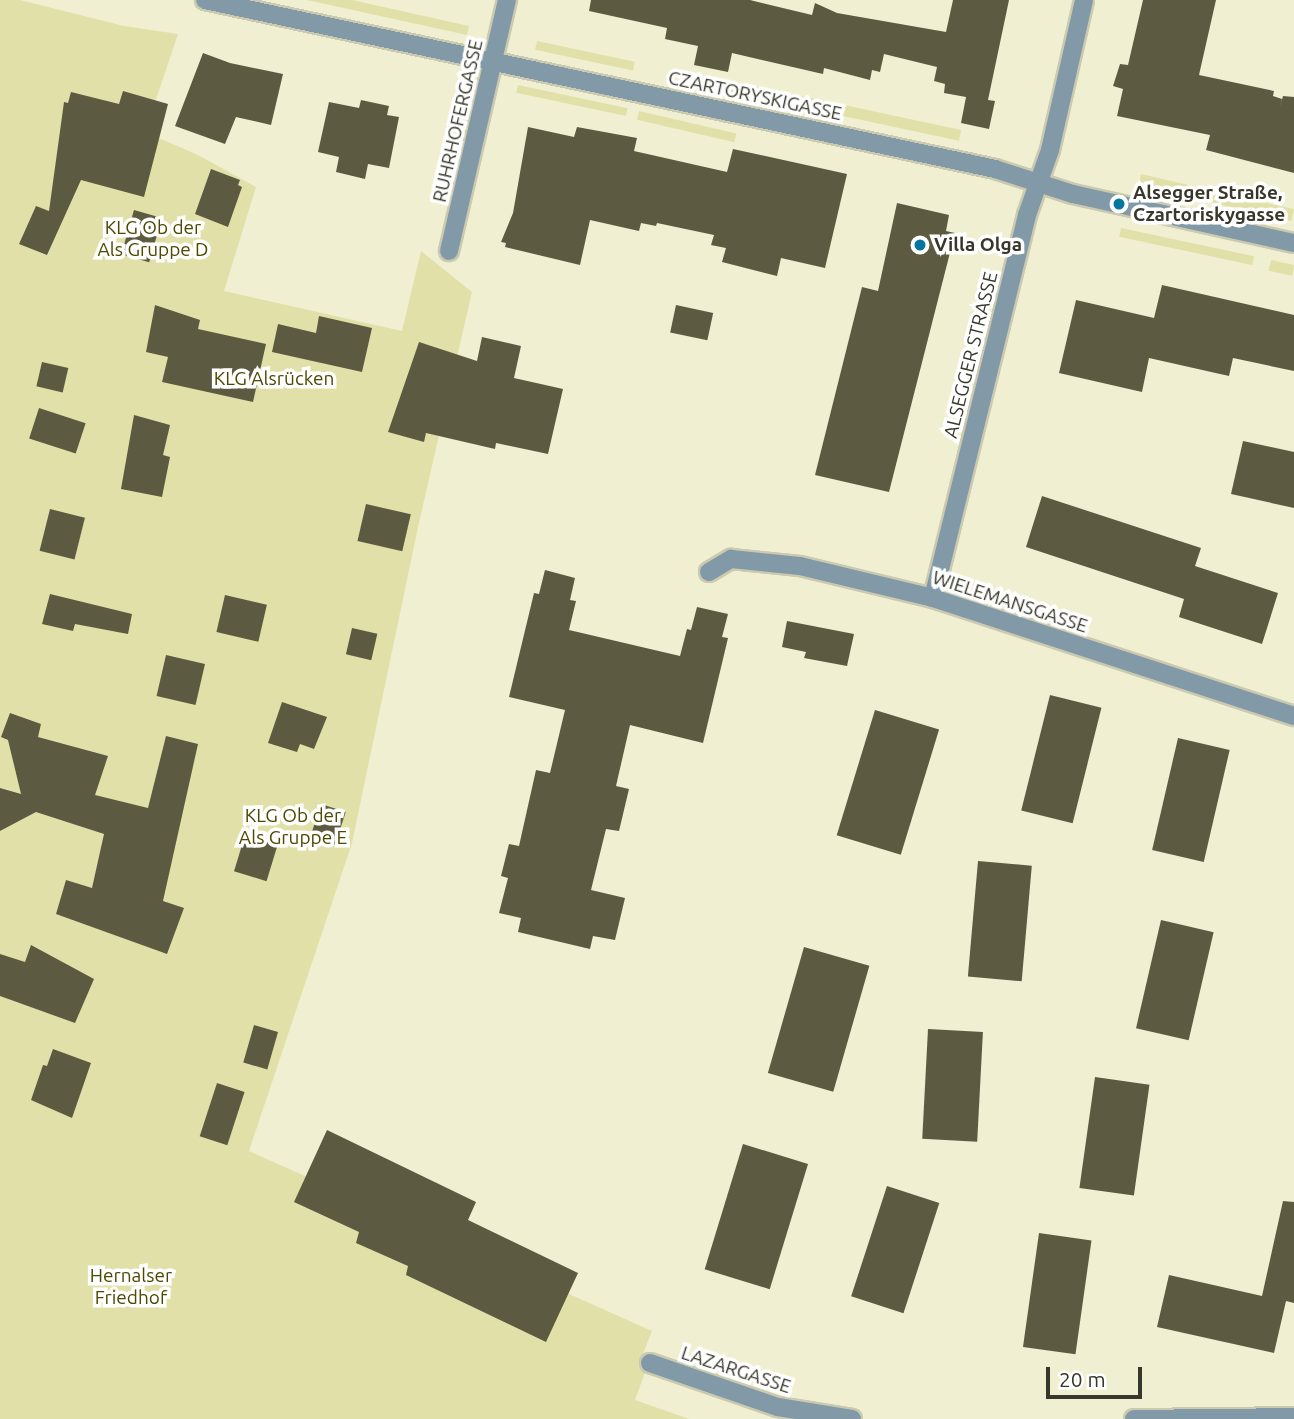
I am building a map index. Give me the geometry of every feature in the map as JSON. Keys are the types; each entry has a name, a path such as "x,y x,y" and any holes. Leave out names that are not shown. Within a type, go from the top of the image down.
{"street":[{"name":"CZARTORYSKIGASSE","path":"205,0 995,169 1073,194 1294,243"},
{"name":"RUHRHOFERGASSE","path":"449,251 507,0"},
{"name":"ALSEGGER STRASSE","path":"933,598 1038,182 1050,150 1084,0"},
{"name":"WIELEMANSGASSE","path":"709,572 731,559 800,566 933,598 1294,716"},
{"name":"LAZARGASSE","path":"650,1363 778,1407 852,1419"},
{"path":"1134,1419 1294,1417"}],"green space":[{"path":"0,0 20,0 124,26 178,34 145,132 198,155 256,187 224,291 402,331 421,251 472,292 418,527 352,843 249,1151 652,1331 639,1364 647,1367 635,1400 689,1419 0,1419"},
{"path":"307,0 352,0 469,26 467,35"},
{"path":"537,41 635,62 633,71 535,50"},
{"path":"703,75 961,130 959,141 701,86"},
{"path":"518,85 628,108 626,116 516,93"},
{"path":"639,111 736,133 734,142 637,120"},
{"path":"1141,174 1294,209 1291,221 1138,186"},
{"path":"1121,228 1254,256 1252,265 1119,237"},
{"path":"1271,260 1294,265 1292,276 1269,271"}],"building":[{"path":"591,0 750,0 812,15 815,3 837,13 946,32 953,0 1009,0 988,100 995,101 989,129 961,123 966,97 944,93 945,84 934,81 937,67 884,54 880,72 872,70 870,80 824,68 823,74 732,53 728,72 694,65 698,46 665,39 667,28 589,11"},
{"path":"1143,0 1216,0 1199,75 1274,91 1273,96 1282,99 1280,107 1283,96 1294,97 1294,173 1206,150 1210,135 1117,116 1123,89 1113,86 1120,64 1128,65"},
{"path":"203,53 230,63 283,74 271,125 236,117 225,144 175,126"},
{"path":"123,91 168,104 144,197 81,180 47,255 19,244 36,206 49,211 64,102 68,103 71,92 119,104"},
{"path":"361,100 389,106 387,115 399,117 389,168 368,164 365,179 336,172 339,157 318,152 329,102 359,108"},
{"path":"528,127 574,137 577,127 637,138 634,151 727,172 733,149 847,174 825,268 781,258 777,276 722,262 726,248 711,245 714,235 657,223 656,226 641,223 639,231 590,220 580,265 505,247 506,243 501,242 513,213"},
{"path":"211,169 240,180 238,185 242,187 228,227 195,214"},
{"path":"897,203 949,215 946,231 955,233 889,492 815,475 862,287 878,291"},
{"path":"134,210 162,218 149,262 121,254"},
{"path":"1162,285 1294,315 1294,371 1233,358 1229,376 1149,358 1142,392 1059,373 1076,300 1154,318"},
{"path":"155,305 200,320 198,329 266,344 253,402 162,382 168,357 146,352"},
{"path":"676,305 713,313 707,340 670,332"},
{"path":"319,316 372,328 362,372 272,352 278,324 316,333"},
{"path":"482,337 521,346 514,378 563,389 548,454 496,443 495,449 426,433 424,442 388,432 419,342 477,361"},
{"path":"42,362 68,368 63,392 36,386"},
{"path":"39,408 86,423 76,454 29,438"},
{"path":"134,415 170,425 163,455 170,457 162,497 121,489"},
{"path":"1243,441 1294,452 1294,508 1231,494"},
{"path":"1042,496 1201,548 1195,566 1278,593 1262,644 1179,617 1184,599 1026,547"},
{"path":"366,504 411,514 402,551 357,541"},
{"path":"50,509 85,518 75,559 40,551"},
{"path":"545,570 575,578 570,600 576,601 569,630 680,656 687,629 691,630 697,607 728,614 722,637 728,638 703,743 630,725 616,786 629,789 619,831 606,829 591,890 625,898 615,940 593,936 590,949 518,932 521,918 499,913 508,878 501,876 509,844 519,846 536,770 550,773 565,710 509,697 534,593 539,594"},
{"path":"50,594 132,614 128,634 75,624 73,631 42,624"},
{"path":"225,595 267,605 258,642 216,632"},
{"path":"787,621 854,634 847,666 804,658 806,652 782,647"},
{"path":"352,628 377,634 371,660 346,654"},
{"path":"166,655 205,664 196,705 157,696"},
{"path":"1050,695 1101,708 1073,823 1021,810"},
{"path":"282,702 327,717 314,749 300,744 297,752 268,743"},
{"path":"875,710 939,730 901,855 837,835"},
{"path":"10,713 41,724 38,737 108,756 95,795 148,808 166,736 198,744 163,901 184,908 167,954 56,914 66,880 92,888 104,834 36,812 0,831 0,788 21,794 8,740 1,737"},
{"path":"1178,738 1230,750 1204,862 1152,850"},
{"path":"321,804 346,812 335,845 310,837"},
{"path":"246,832 279,842 267,881 234,871"},
{"path":"978,861 1032,866 1022,981 968,977"},
{"path":"1161,920 1214,932 1189,1040 1136,1028"},
{"path":"31,945 94,979 75,1023 0,996 0,954 25,962"},
{"path":"804,947 869,966 833,1092 768,1073"},
{"path":"254,1025 278,1032 267,1069 243,1062"},
{"path":"928,1029 983,1032 977,1142 922,1139"},
{"path":"53,1049 91,1063 72,1118 31,1100 43,1065 47,1066"},
{"path":"1095,1077 1149,1085 1134,1196 1079,1188"},
{"path":"217,1083 245,1092 227,1145 200,1136"},
{"path":"327,1130 476,1202 468,1220 578,1273 546,1342 406,1275 408,1266 356,1243 359,1232 294,1202"},
{"path":"743,1144 808,1164 770,1289 705,1269"},
{"path":"887,1186 939,1203 903,1313 851,1296"},
{"path":"1283,1201 1294,1202 1294,1303 1286,1301 1274,1353 1157,1327 1169,1275 1262,1296"},
{"path":"1039,1233 1091,1240 1075,1354 1023,1347"}],"place":[{"name":"Alsegger Straße, Czartoriskygasse","path":"1119,204"},
{"name":"Villa Olga","path":"920,245"}],"park label":[{"name":"KLG Ob der Als Gruppe D","path":"153,239"},
{"name":"KLG Alsrücken","path":"274,379"},
{"name":"KLG Ob der Als Gruppe E","path":"293,827"},
{"name":"Hernalser Friedhof","path":"131,1287"}]}
